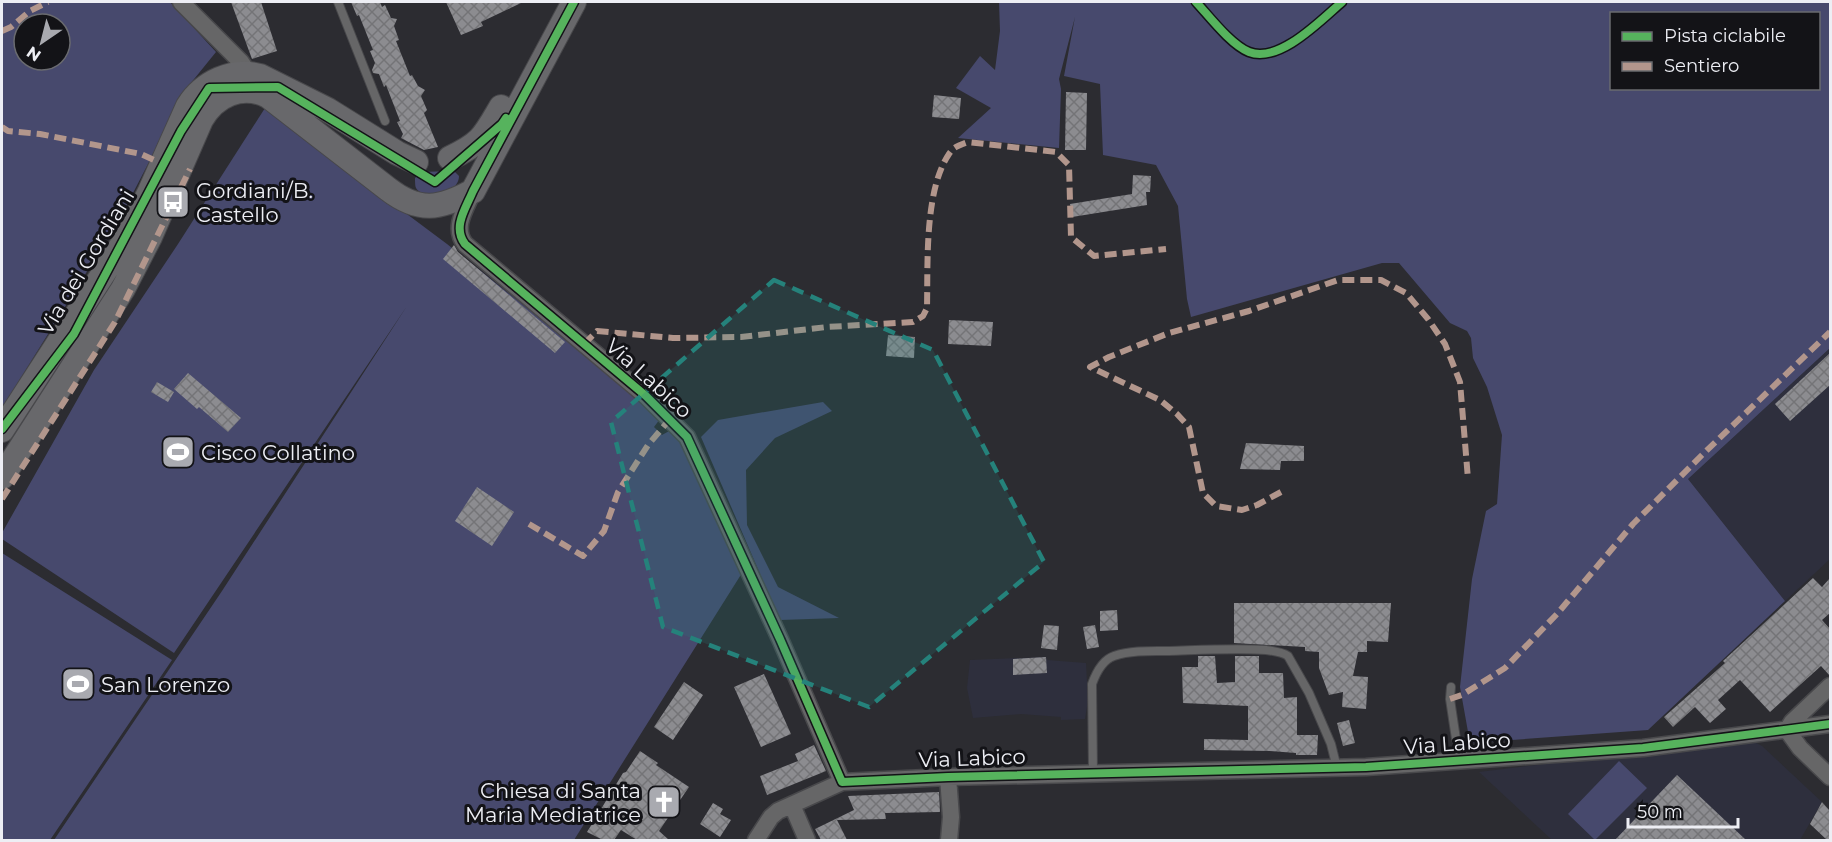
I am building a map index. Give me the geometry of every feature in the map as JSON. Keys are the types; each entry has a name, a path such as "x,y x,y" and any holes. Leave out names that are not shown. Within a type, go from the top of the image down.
{"street":[{"path":"182,2 241,62 249,74 268,80 328,110 397,153 416,162 450,158 478,143 488,131 562,2"},
{"path":"416,162 407,170 405,182 409,197 416,205 433,207 446,204 473,191 574,2"},
{"name":"Via dei Gordiani","path":"2,430 127,237 191,101 215,81 229,76 249,74"},
{"name":"Via dei Gordiani","path":"2,477 123,289 150,237 201,120 219,99 244,90 260,92 268,96 399,198 416,205"},
{"path":"450,158 459,161 467,168 473,191"},
{"name":"Via Labico","path":"473,191 460,221 459,233 465,244 646,396 687,437 780,639 842,782 948,777 1337,768 1467,761 1643,748 1830,724"},
{"path":"1830,686 1792,722 1787,730 1800,748 1830,777"},
{"path":"948,777 951,816 949,840"},
{"path":"756,840 776,813 842,782"},
{"path":"792,805 807,840"}],"lane":[{"path":"338,2 385,121"},
{"path":"1093,774 1092,684 1102,665 1113,656 1129,653 1191,650 1268,650 1288,656 1318,714 1331,744 1337,768"},
{"path":"1451,687 1450,699 1456,739 1467,761"}],"highlighted area":[{"path":"774,280 933,350 1044,562 869,707 663,627 611,422"}],"shaded area":[{"path":"2,2 170,2 216,52 182,94 119,220 2,408"},
{"path":"999,2 1830,2 1830,348 1688,479 1785,601 1648,730 1470,743 1460,687 1472,579 1486,511 1497,504 1502,435 1487,387 1473,358 1471,338 1467,331 1450,323 1399,263 1382,263 1191,317 1187,299 1178,206 1156,165 1103,155 1100,84 1064,76 1075,17 1059,79 1061,89 1059,148 958,138 991,108 956,88 980,56 995,70 1000,31"},
{"path":"265,108 447,244 572,344 660,419 654,427 662,435 671,430 685,445 742,573 574,840 54,840 222,591 407,306 174,653 2,539 2,533 94,370"},
{"path":"452,171 459,176 453,188 447,191 440,194 425,194 416,188 415,178 421,172"},
{"path":"1830,348 1830,559 1785,601 1688,479"},
{"path":"823,402 832,411 775,438 746,470 747,525 778,587 839,618 780,620 701,437 718,420"},
{"name":"San Lorenzo","path":"2,553 172,660 50,840 2,840"},
{"path":"1046,657 1047,660 1086,663 1088,701 1085,719 1061,720 1061,717 1021,714 973,718 967,688 970,660"},
{"path":"1749,739 1762,746 1822,802 1800,840 1552,840 1479,772"},
{"path":"1619,761 1647,788 1595,840 1568,814"}],"building":[{"path":"231,2 261,2 277,51 252,59"},
{"path":"351,2 380,2 382,7 385,5 391,18 397,19 394,26 399,40 396,41 410,76 412,75 418,86 425,90 421,96 427,110 424,113 438,147 424,150 401,138 403,134 397,122 400,121 386,85 384,87 379,74 373,73 375,63 370,51 373,50 359,15 357,16"},
{"path":"446,2 523,2 481,22 483,26 461,35"},
{"path":"1066,92 1087,93 1086,150 1065,150"},
{"path":"934,95 961,98 959,119 932,117"},
{"path":"1133,175 1151,176 1150,192 1146,192 1147,205 1072,217 1070,204 1132,194"},
{"path":"454,245 458,252 565,342 555,353 443,259"},
{"path":"949,320 993,322 991,346 948,344"},
{"path":"888,335 915,337 914,358 886,356"},
{"path":"1830,353 1830,385 1790,421 1775,404"},
{"path":"188,373 241,418 228,432 174,389"},
{"path":"157,382 174,392 168,402 151,392"},
{"path":"1246,443 1304,446 1304,461 1281,461 1280,470 1240,469"},
{"path":"477,487 514,512 492,546 455,521"},
{"path":"1813,578 1822,587 1830,578 1830,613 1822,620 1830,629 1830,676 1821,666 1770,712 1740,680 1718,700 1726,709 1710,723 1695,707 1673,727 1664,717 1725,663 1723,661"},
{"path":"1234,603 1391,603 1388,642 1367,641 1367,652 1358,652 1353,676 1368,677 1366,709 1342,707 1343,692 1329,695 1319,668 1319,652 1305,651 1305,647 1234,643"},
{"path":"1117,610 1118,630 1100,631 1100,611"},
{"path":"1044,625 1059,626 1057,650 1041,648"},
{"path":"1095,625 1099,647 1087,649 1083,627"},
{"path":"1198,656 1215,656 1217,683 1235,682 1235,656 1259,656 1259,673 1283,673 1284,698 1297,697 1297,735 1318,735 1317,755 1270,751 1204,750 1204,739 1248,740 1248,706 1183,703 1182,667 1198,667"},
{"path":"1046,657 1047,673 1013,675 1013,659"},
{"path":"764,674 791,734 761,747 734,687"},
{"path":"684,682 703,695 673,740 654,727"},
{"path":"1349,720 1355,743 1343,746 1337,723"},
{"path":"814,745 826,771 767,795 760,776 798,761 795,754"},
{"path":"640,751 658,763 656,765 689,787 659,831 669,840 637,840 621,830 614,840 603,840 587,832 623,773"},
{"path":"1677,775 1746,840 1615,840"},
{"path":"939,792 940,812 885,813 886,819 837,820 847,840 821,840 815,829 854,810 848,796"},
{"path":"1822,802 1830,811 1830,840 1827,840 1810,824"},
{"path":"713,803 723,809 720,814 731,820 720,837 700,824"}],"marked path":[{"path":"2,31 11,27 30,11 48,2"},
{"path":"2,127 8,131 40,134 141,154 154,160"},
{"path":"584,344 597,331 673,338 741,337 827,327 913,322 923,316 927,308 929,229 935,188 941,169 951,152 957,146 968,142 1056,152 1069,165 1071,237 1094,256 1166,249"},
{"path":"2,499 115,322 190,169"},
{"path":"1281,492 1242,510 1216,506 1203,493 1189,427 1160,400 1090,367 1169,333 1249,311 1338,280 1381,280 1406,293 1445,344 1460,382 1468,479"},
{"path":"1450,699 1462,695 1505,668 1557,614 1633,524 1830,332"},
{"path":"529,524 583,556 604,531 618,492 648,445 670,419"}],"cycle path":[{"path":"574,2 473,191 461,218 461,238 465,244 646,396 687,437 780,639 842,782 948,777 1366,767 1643,748 1830,724"},
{"path":"1196,2 1235,43 1249,52 1261,54 1273,52 1299,38 1342,2"},
{"path":"2,429 74,334 181,131 209,88 278,87 435,182 506,118"}],"place":[{"name":"Gordiani/B. Castello","path":"173,202"},
{"name":"Cisco Collatino","path":"178,452"},
{"name":"San Lorenzo","path":"78,684"},
{"name":"Chiesa di Santa Maria Mediatrice","path":"664,802"}]}
